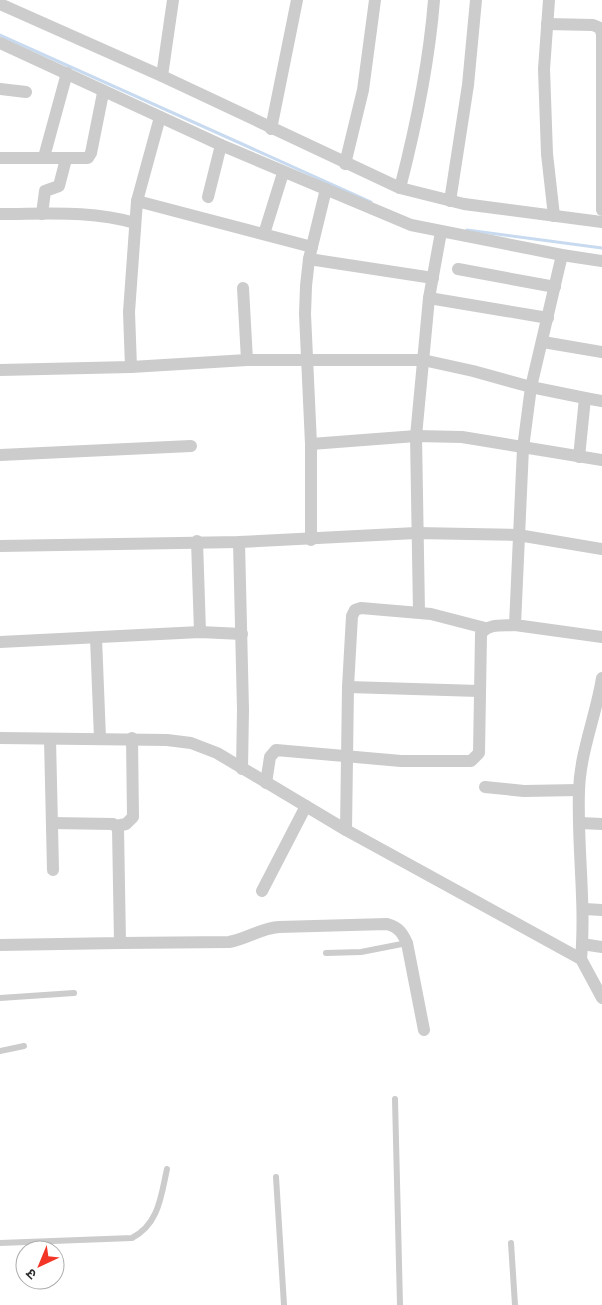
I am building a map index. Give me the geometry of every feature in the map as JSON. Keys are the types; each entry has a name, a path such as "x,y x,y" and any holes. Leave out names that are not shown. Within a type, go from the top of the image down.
{"street":[{"path":"162,76 173,0"},
{"path":"271,129 297,0"},
{"path":"345,164 363,90 375,0"},
{"path":"400,188 417,123 425,78 434,0"},
{"path":"450,201 468,85 476,0"},
{"path":"549,0 544,69 545,114 554,216"},
{"path":"0,4 162,76 345,164 400,188 450,201 602,222"},
{"path":"547,24 593,25 600,28 602,34 602,210"},
{"path":"0,43 67,73 103,93 283,172 411,225 562,255 602,261"},
{"path":"44,157 67,73"},
{"path":"0,89 26,92"},
{"path":"0,158 44,157 83,160 88,158 91,153 103,93"},
{"path":"130,367 129,312 136,201 160,117"},
{"path":"208,197 221,145"},
{"path":"42,214 45,191 59,186 66,159"},
{"path":"264,234 283,172"},
{"path":"311,540 311,444 305,314 311,253 326,189"},
{"path":"136,201 264,234 311,253 433,278"},
{"path":"0,214 82,214 112,217 135,224"},
{"path":"418,612 416,436 429,298 441,232"},
{"path":"515,625 523,448 531,387 562,255"},
{"path":"458,269 555,287"},
{"path":"243,288 247,360"},
{"path":"429,298 548,318"},
{"path":"543,342 602,352"},
{"path":"0,370 130,367 308,358 423,360 473,370 531,387 602,401"},
{"path":"579,457 585,398"},
{"path":"311,444 416,436 462,437 602,460"},
{"path":"0,455 191,446"},
{"path":"0,546 311,540 416,533 518,535 602,549"},
{"path":"197,541 200,632"},
{"path":"239,542 242,634 242,769"},
{"path":"346,830 348,687 352,616 355,610 361,608 418,612 485,628 515,625 602,637"},
{"path":"266,783 270,757 276,750 348,758 401,761 471,761 479,753 481,634 485,628"},
{"path":"0,642 200,632 242,634"},
{"path":"96,638 100,738"},
{"path":"602,678 584,748 579,790 584,909 581,959 602,998"},
{"path":"348,687 479,691"},
{"path":"0,738 132,738 191,743 217,753 346,830 581,959"},
{"path":"50,738 53,870"},
{"path":"52,823 116,826 130,821 134,812 132,738"},
{"path":"485,787 524,791 579,790"},
{"path":"262,891 306,806"},
{"path":"580,823 602,824"},
{"path":"116,826 119,832 120,943"},
{"path":"584,909 602,910"},
{"path":"0,946 229,942 242,940 267,928 387,924 401,931 407,943 424,1030"},
{"path":"582,944 602,947"}],"lane":[{"path":"326,953 369,951 407,943"},
{"path":"0,998 74,994"},
{"path":"0,1051 24,1046"},
{"path":"395,1099 400,1305"},
{"path":"0,1243 132,1238 143,1232 157,1213 167,1169"},
{"path":"276,1177 284,1305"},
{"path":"511,1243 515,1305"}],"waterway":[{"path":"0,35 371,202"},
{"path":"467,230 602,248"}]}
